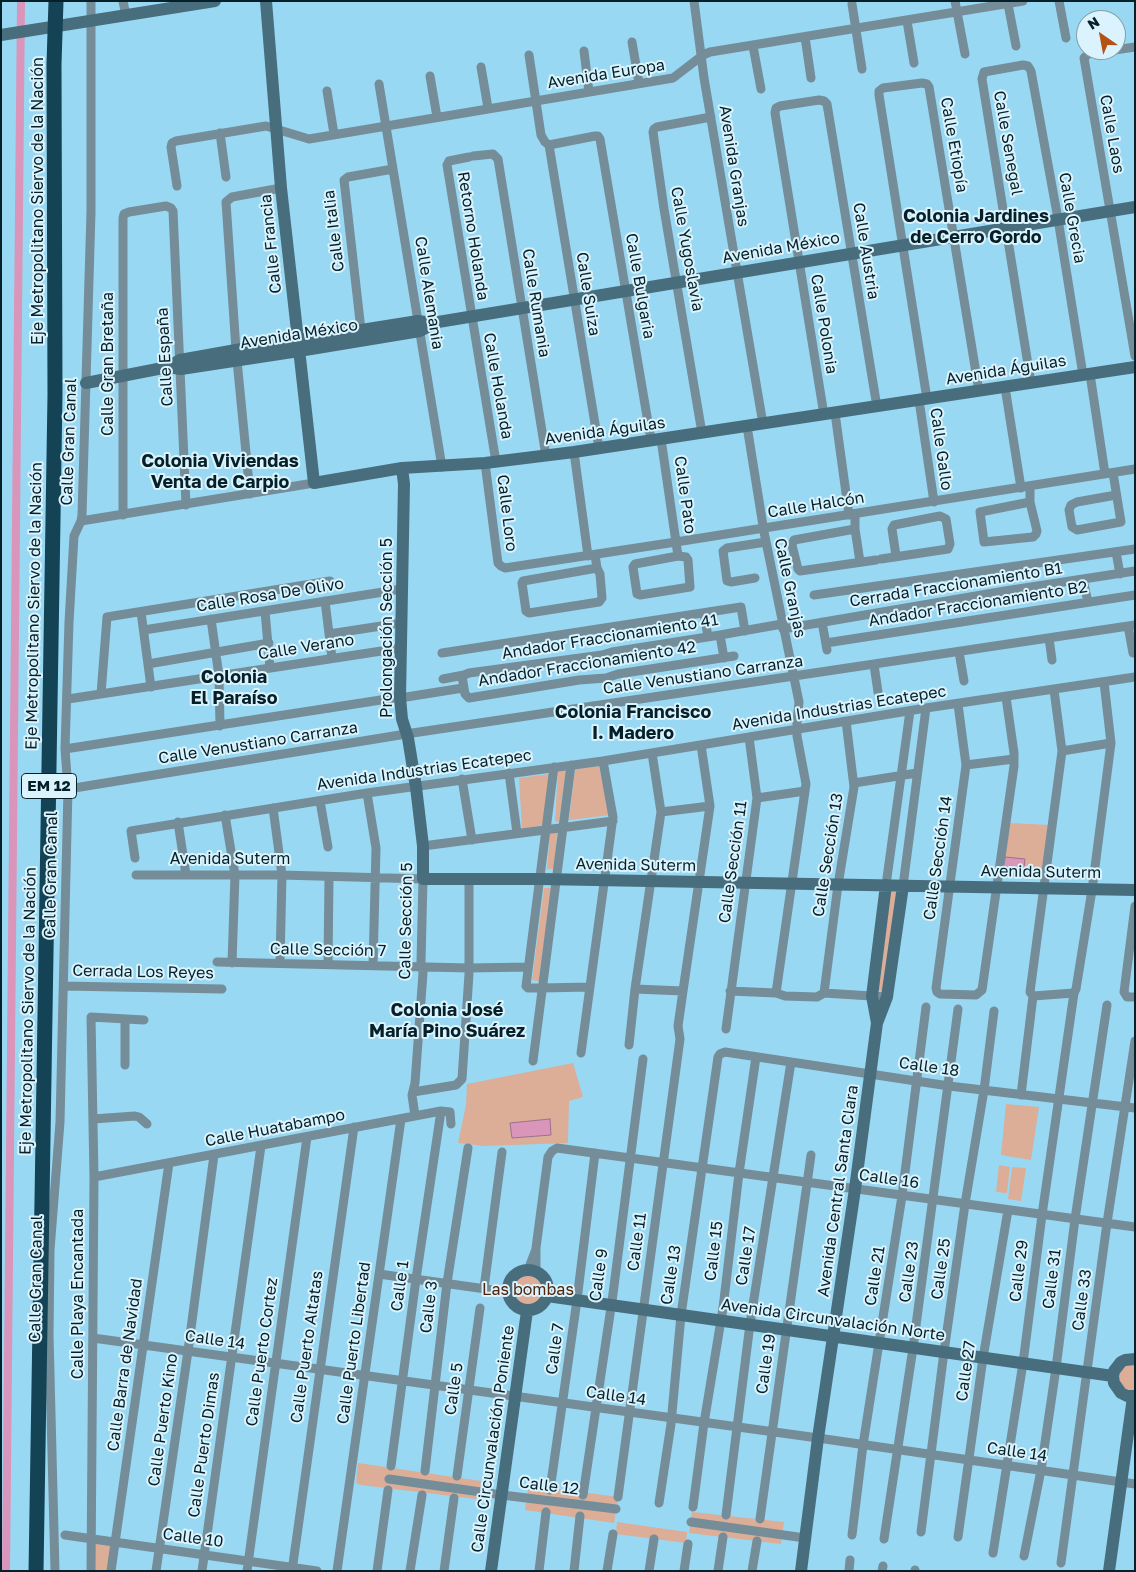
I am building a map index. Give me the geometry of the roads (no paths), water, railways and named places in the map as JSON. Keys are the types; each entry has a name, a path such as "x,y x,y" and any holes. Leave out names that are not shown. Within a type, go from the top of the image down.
{"highway":[{"name":"Eje Metropolitano Siervo de la Nación","path":"26,1571 46,396 45,65 47,1"},
{"name":"Eje Metropolitano Siervo de la Nación","path":"36,1571 55,395 54,64 56,1"}],"street":[{"name":"Calle Gran Canal","path":"55,1571 49,1326 50,1250 60,1122 68,789 66,749 69,622 74,536 81,521 86,383 91,212 91,1"},
{"path":"124,1 126,16"},
{"name":"Calle Francia","path":"266,1 281,188 314,484"},
{"name":"Avenida Granjas","path":"694,1 711,117 763,424"},
{"path":"955,1 965,54"},
{"name":"Avenida Europa","path":"177,186 172,143 266,126 306,139 589,92 676,77 710,52 1023,1"},
{"path":"1059,1 1066,38"},
{"path":"5,34 126,16 162,6 207,2"},
{"path":"852,4 862,69"},
{"path":"1008,4 1016,46"},
{"path":"907,21 914,63"},
{"path":"805,37 811,78"},
{"path":"632,42 639,83"},
{"path":"753,46 761,89"},
{"name":"Calle Laos","path":"1135,47 1088,54 1084,58 1135,356"},
{"path":"584,51 589,92"},
{"name":"Calle Suiza","path":"530,55 542,135 545,142 549,145 599,448"},
{"name":"Calle Senegal","path":"1028,66 1023,65 987,72 982,76 1032,382"},
{"name":"Calle Grecia","path":"1028,66 1031,71 1087,375 1109,473 1116,495 1121,522 1078,530 1072,527 1069,510 1074,503 1116,495"},
{"path":"481,68 488,108"},
{"path":"430,76 437,117"},
{"name":"Calle Alemania","path":"379,84 442,467"},
{"name":"Calle Etiopía","path":"926,84 929,87 955,236 979,391"},
{"name":"Calle Gallo","path":"896,556 948,549 950,544 947,521 942,517 936,501 903,244 878,92 883,88 926,84"},
{"path":"327,91 334,134"},
{"name":"Calle Polonia","path":"824,101 819,100 780,106 776,110 799,262 829,414 852,514 860,562"},
{"name":"Calle Austria","path":"824,101 827,104 877,407"},
{"name":"Calle Yugoslavia","path":"702,433 664,209 653,130 658,127 711,117"},
{"path":"220,134 226,177"},
{"name":"Calle Bulgaria","path":"549,145 598,136 600,140 626,290 656,440"},
{"name":"Calle Rumania","path":"447,162 489,154 495,155 498,159 546,456"},
{"name":"Retorno Holanda","path":"447,162 471,316"},
{"name":"Calle Italia","path":"361,330 344,180 348,177 393,169"},
{"path":"250,494 237,356 226,202 232,196 281,188"},
{"name":"Calle España","path":"124,214 166,206 173,211 177,365 186,505"},
{"name":"Avenida México","path":"299,346 361,330 428,327 432,323 521,307 574,300 1135,206"},
{"name":"Calle Gran Bretaña","path":"123,515 124,214"},
{"name":"Calle Holanda","path":"471,316 491,463"},
{"name":"Avenida México","path":"86,383 177,365 419,326"},
{"name":"Avenida Águilas","path":"81,521 402,468 491,463 546,456 1135,367"},
{"path":"1005,387 1025,487 1030,502 1037,530 1035,536 984,542 980,512 1030,502"},
{"name":"Calle Granjas","path":"747,426 763,529 799,702 797,729 805,791 776,993"},
{"name":"Calle Pato","path":"656,440 678,556"},
{"path":"574,452 591,555 600,574 602,598 599,602 529,613 526,611 523,581 597,568"},
{"name":"Calle Loro","path":"491,463 498,563 501,566"},
{"name":"Prolongación Sección 5","path":"402,468 404,484 400,698 402,719 416,787"},
{"name":"Calle Halcón","path":"501,566 505,568 763,529 1135,469"},
{"path":"855,529 792,541 799,571 896,556 893,526 895,524 942,517"},
{"path":"755,578 727,581 723,551 727,548 766,542"},
{"path":"814,596 1135,549"},
{"path":"1116,552 1120,574"},
{"name":"Calle Pato","path":"678,556 686,557 688,560 690,587 640,596 637,594 633,567 635,564 678,556"},
{"name":"Cerrada Fraccionamiento B1","path":"782,626 822,622 1135,571"},
{"path":"1083,580 1088,602"},
{"name":"Calle Rosa De Olivo","path":"101,694 108,617 330,581"},
{"name":"Calle Rosa De Olivo","path":"144,630 402,589"},
{"name":"Andador Fraccionamiento B2","path":"822,622 827,646 1135,595"},
{"path":"325,601 332,658"},
{"path":"442,653 741,607 745,631"},
{"path":"265,610 270,668"},
{"path":"141,612 151,687"},
{"path":"704,613 708,637"},
{"path":"210,619 219,676 220,726"},
{"path":"329,634 401,623"},
{"path":"1132,625 1133,653"},
{"name":"Calle Venustiano Carranza","path":"68,789 406,734 1132,625"},
{"name":"Andador Fraccionamiento 41","path":"443,679 462,676 468,673 602,655 782,626"},
{"path":"720,636 724,658"},
{"path":"1049,638 1052,660"},
{"path":"148,664 269,643"},
{"name":"Calle Verano","path":"68,699 401,648"},
{"path":"959,652 964,681"},
{"name":"Andador Fraccionamiento 42","path":"462,676 465,696 469,698 578,680 606,678 618,674 734,656"},
{"path":"874,665 878,692"},
{"name":"Avenida Industrias Ecatepec","path":"135,858 131,831 178,822 367,793 603,761 926,708 1006,698 1135,677"},
{"name":"Calle 29","path":"993,1553 1023,1363 1074,992 1092,890 1111,743 1104,682"},
{"path":"66,749 463,688"},
{"path":"1021,1095 1033,996 1030,992 1062,751 1054,690"},
{"path":"996,888 1014,759 1006,698"},
{"name":"Calle Sección 14","path":"958,704 966,765 936,991 940,994 976,994 982,990 996,888"},
{"name":"Avenida Central Santa Clara","path":"801,1571 818,1438 872,1073 877,1023 887,997 926,708"},
{"name":"Avenida Central Santa Clara","path":"877,1023 872,996 910,711"},
{"name":"Calle Sección 13","path":"824,993 854,783 846,721"},
{"name":"Calle Sección 11","path":"726,1029 757,798 748,737"},
{"path":"1062,751 1111,743"},
{"name":"Calle 11","path":"618,1497 680,1039 678,1026 710,806 701,745"},
{"path":"628,1045 661,812 652,753"},
{"path":"966,765 1014,759"},
{"path":"581,1053 613,821 603,761"},
{"path":"533,1061 571,765"},
{"path":"554,767 527,987 589,987"},
{"path":"508,773 517,833"},
{"path":"854,783 916,773"},
{"path":"462,780 472,840"},
{"name":"Calle Sección 5","path":"415,1116 413,1092 416,1083 422,967 423,879 423,846 416,787"},
{"path":"757,798 805,791"},
{"path":"367,793 376,848 373,965"},
{"path":"320,800 328,847"},
{"path":"661,812 710,806"},
{"path":"274,808 282,875 280,963"},
{"path":"226,815 235,875 232,962"},
{"path":"423,846 613,821"},
{"path":"178,822 186,875"},
{"name":"Avenida Suterm","path":"136,875 282,875 423,879 541,879 1135,890"},
{"path":"328,964 329,877"},
{"path":"413,1092 460,1083 462,1079 469,968 469,878"},
{"path":"1135,906 1124,992 1125,996 1135,997"},
{"name":"Calle Sección 7","path":"217,962 469,968 528,967"},
{"name":"Cerrada Los Reyes","path":"64,986 222,989"},
{"path":"635,989 683,991"},
{"path":"730,991 776,993 785,996 817,997 824,993 887,997"},
{"path":"1033,996 1074,992"},
{"name":"Calle 31","path":"1024,1556 1056,1368 1075,1219 1107,1005"},
{"name":"Calle 21","path":"852,1535 863,1445 902,1196 926,1007"},
{"name":"Calle 23","path":"884,1539 914,1348 958,1009"},
{"name":"Calle 25","path":"921,1532 944,1352 965,1204 984,1090 994,1011"},
{"name":"Calle Playa Encantada","path":"91,1571 94,1177 91,1017 124,1019"},
{"path":"125,1064 124,1019 144,1020"},
{"name":"Calle 33","path":"1061,1563 1107,1223 1135,1041"},
{"name":"Calle 18","path":"720,1054 725,1052 872,1073 916,1082 1135,1108"},
{"name":"Calle 13","path":"659,1503 681,1316 718,1057 720,1054"},
{"name":"Calle 15","path":"693,1507 704,1423 721,1320 739,1173 756,1057"},
{"name":"Calle 9","path":"583,1495 644,1059"},
{"name":"Calle 17","path":"726,1515 750,1324 791,1062"},
{"path":"440,1111 450,1112 451,1124"},
{"name":"Calle Huatabampo","path":"94,1177 440,1111"},
{"name":"Calle 1","path":"391,1466 440,1111"},
{"path":"93,1119 135,1116 147,1124"},
{"name":"Calle Puerto Libertad","path":"337,1571 363,1376 401,1119"},
{"name":"Calle Puerto Altatas","path":"292,1569 354,1127"},
{"name":"Calle Puerto Cortez","path":"247,1571 306,1137"},
{"name":"Calle Puerto Dimas","path":"202,1571 262,1146"},
{"name":"Calle 3","path":"425,1471 447,1283 468,1148"},
{"name":"Calle 16","path":"532,1271 548,1157 557,1148 1135,1227"},
{"path":"484,1288 502,1152"},
{"name":"Calle 7","path":"550,1490 577,1300 595,1153"},
{"name":"Calle 19","path":"760,1519 811,1154"},
{"name":"Calle Puerto Kino","path":"156,1571 214,1155"},
{"name":"Calle Barra de Navidad","path":"111,1571 169,1163"},
{"name":"Calle 27","path":"958,1537 983,1358 1008,1210"},
{"path":"532,1271 546,1281 548,1287 547,1296 540,1306 534,1310 527,1311 513,1305 507,1292 511,1278 517,1273 532,1271"},
{"path":"379,1274 507,1292"},
{"name":"Avenida Circunvalación Norte","path":"547,1296 1113,1376"},
{"name":"Calle 5","path":"458,1476 480,1308"},
{"name":"Calle Circunvalación Poniente","path":"491,1571 527,1311"},
{"name":"Calle 14","path":"93,1338 818,1438 1135,1484"},
{"path":"1109,1571 1120,1482 1134,1397 1126,1396 1116,1388 1113,1376 1121,1362 1135,1359"},
{"name":"Calle 12","path":"389,1479 616,1509"},
{"path":"377,1571 388,1490"},
{"path":"410,1571 422,1495"},
{"path":"444,1571 454,1498"},
{"path":"539,1571 546,1512"},
{"path":"574,1571 580,1516"},
{"path":"691,1522 805,1538"},
{"path":"608,1571 613,1534"},
{"name":"Calle 10","path":"65,1535 292,1569 317,1571"},
{"path":"718,1571 723,1537"},
{"path":"649,1571 654,1539"},
{"path":"752,1571 757,1541"},
{"path":"684,1571 688,1544"},
{"path":"848,1571 850,1560"}],"waterway":[{"path":"6,1571 21,1"}],"district":[{"name":"Colonia Jardines de Cerro Gordo","path":"976,226"},
{"name":"Colonia Viviendas Venta de Carpio","path":"220,471"},
{"name":"Colonia El Paraíso","path":"234,688"},
{"name":"Colonia Francisco I. Madero","path":"633,722"},
{"name":"Colonia José María Pino Suárez","path":"447,1020"}],"park label":[{"name":"Las bombas","path":"528,1290"}]}
